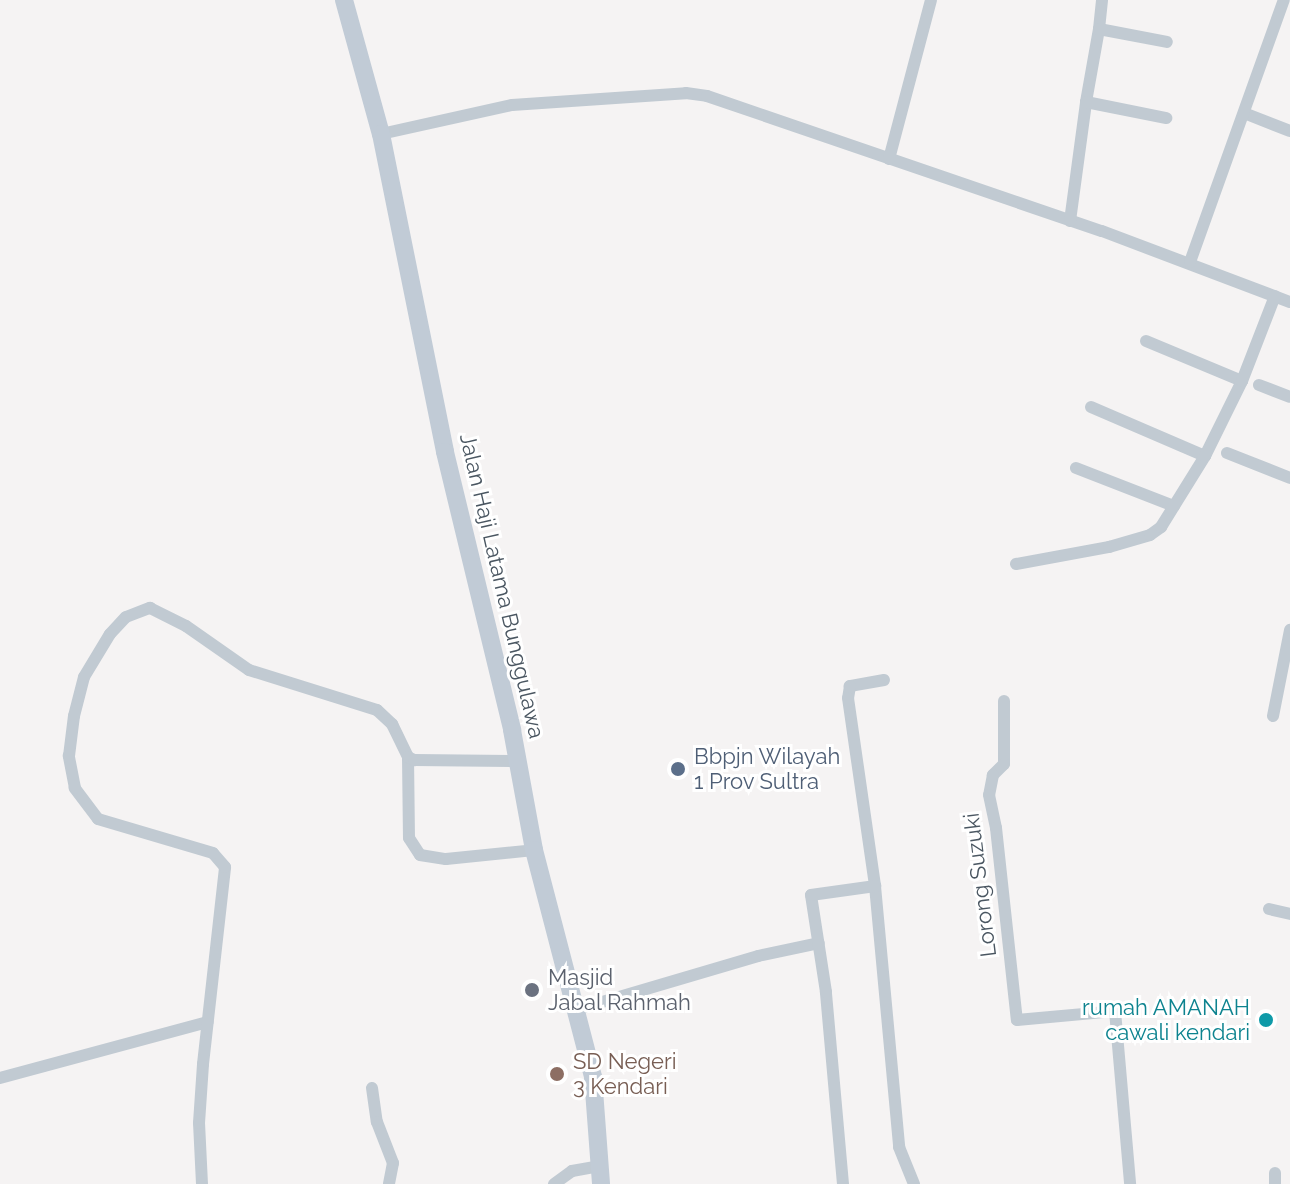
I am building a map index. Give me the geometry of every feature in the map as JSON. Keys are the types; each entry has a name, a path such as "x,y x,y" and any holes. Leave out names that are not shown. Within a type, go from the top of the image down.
{"main road":[{"name":"Jalan Haji Latama Bunggulawa","path":"344,0 381,134 445,452 518,761 534,850 593,1077 601,1175"}],"street":[{"path":"889,159 931,0"},
{"path":"1070,221 1102,0"},
{"path":"1190,262 1284,0"},
{"path":"1099,29 1167,42"},
{"path":"381,134 512,105 686,93 718,99 1190,262 1290,302"},
{"path":"1086,102 1166,118"},
{"path":"1244,113 1290,131"},
{"path":"1016,564 1051,560 1150,535 1161,527 1205,456 1242,381 1275,296"},
{"path":"1146,341 1242,381"},
{"path":"1259,385 1290,397"},
{"path":"1091,407 1205,456"},
{"path":"1227,453 1290,478"},
{"path":"1076,468 1174,506"},
{"path":"202,1184 199,1123 225,876 221,858 200,848 98,819 88,809 70,778 70,740 80,692 110,634 136,611 150,608 163,612 249,670 377,710 392,724 408,757 409,838 420,855 446,859 534,850"},
{"path":"1273,716 1290,630"},
{"path":"884,680 850,686 848,690 875,886 899,1147 914,1184"},
{"name":"Lorong Suzuki","path":"1004,701 1004,764 993,775 989,795 996,828 1017,1020 1115,1011 1130,1184"},
{"path":"408,757 518,761"},
{"path":"843,1184 819,943 811,895 875,886"},
{"path":"1269,909 1290,914"},
{"path":"575,1010 776,951 819,943"},
{"path":"0,1078 208,1022"},
{"path":"372,1088 377,1122 393,1163 389,1184"},
{"path":"554,1184 572,1171 601,1175"}],"place":[{"name":"Bbpjn Wilayah 1 Prov Sultra","path":"678,769"},
{"name":"Masjid Jabal Rahmah","path":"532,990"},
{"name":"rumah AMANAH cawali kendari","path":"1266,1020"},
{"name":"SD Negeri 3 Kendari","path":"557,1074"}]}
